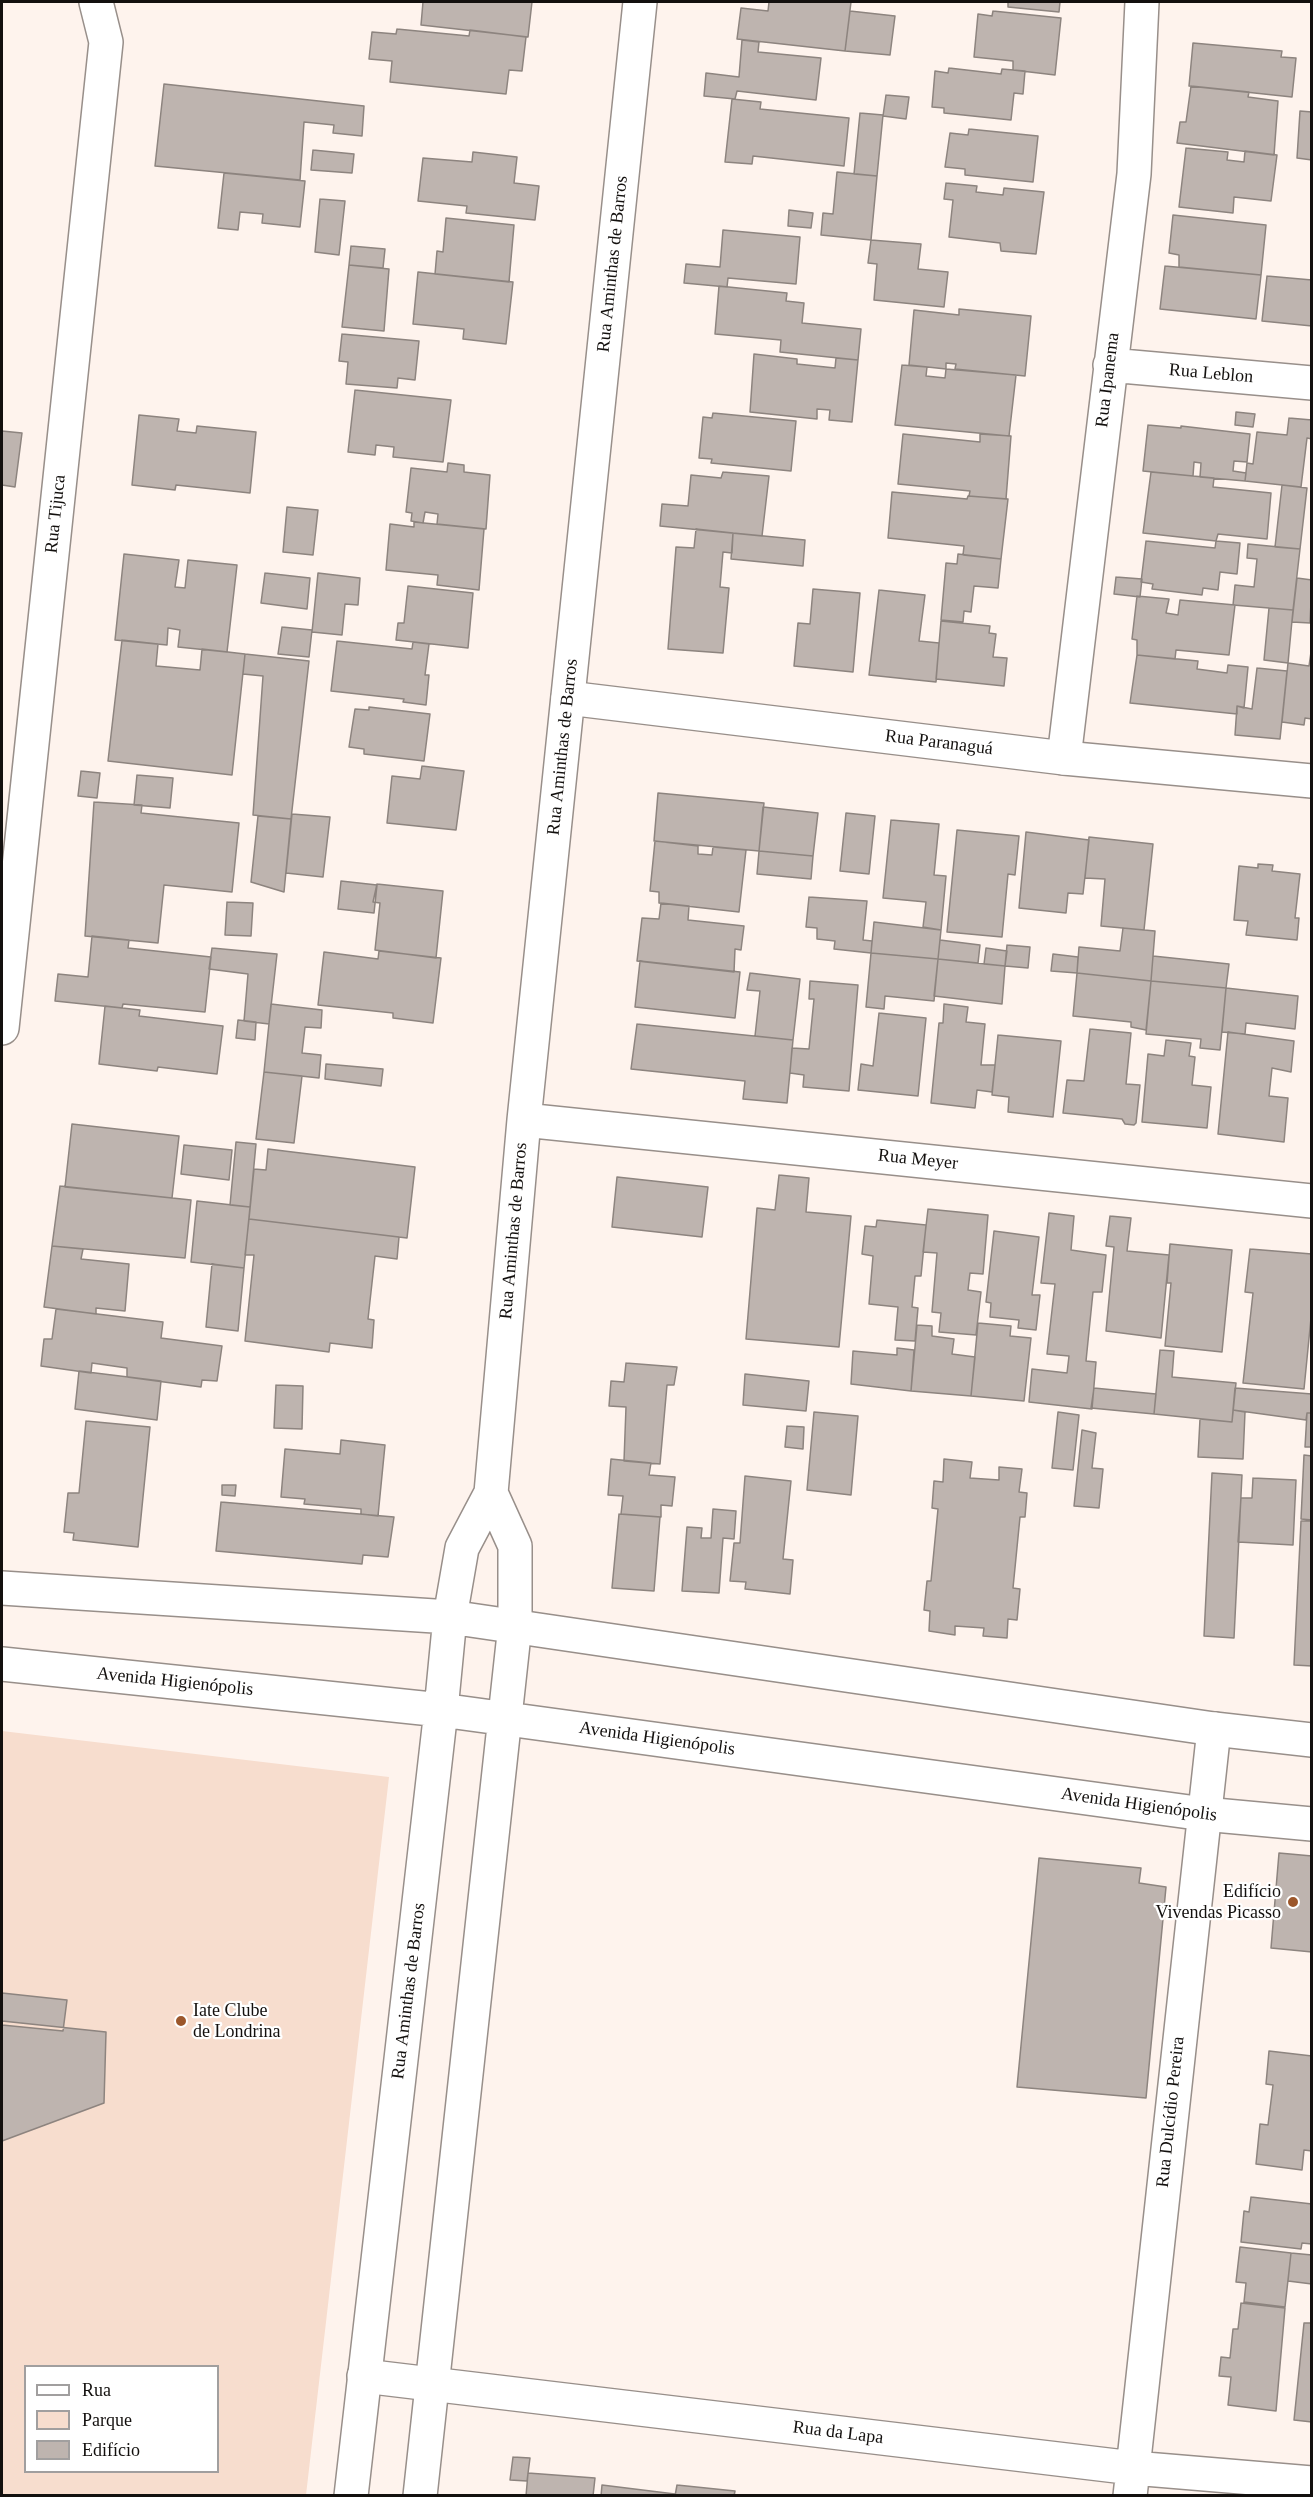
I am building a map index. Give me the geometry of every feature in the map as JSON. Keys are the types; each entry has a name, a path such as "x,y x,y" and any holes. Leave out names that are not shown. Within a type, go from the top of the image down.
{"street":[{"name":"Rua Tijuca","path":"2,1028 106,42 96,2"},
{"name":"Rua Aminthas de Barros","path":"351,2496 450,1617 462,1548 491,1493 524,1120 640,2"},
{"name":"Rua Ipanema","path":"1064,758 1134,174 1142,2"},
{"name":"Rua Leblon","path":"1110,365 1311,383"},
{"name":"Rua Paranaguá","path":"568,698 1064,758 1311,782"},
{"name":"Rua Meyer","path":"524,1120 1311,1201"},
{"name":"Rua Aminthas de Barros","path":"420,2496 515,1625 515,1546 491,1493"},
{"path":"2,1588 450,1617 1214,1729 1311,1740"},
{"name":"Avenida Higienópolis","path":"2,1664 441,1710 1204,1814 1311,1824"},
{"name":"Rua Dulcídio Pereira","path":"1132,2482 1214,1729"},
{"name":"Rua da Lapa","path":"364,2376 1132,2482 1311,2483"}],"green space":[{"name":"Iate Clube de Londrina","path":"2,1731 389,1777 306,2495 2,2496"}],"building":[{"path":"423,2 532,2 528,37 421,25"},
{"path":"769,2 851,2 845,51 737,39 741,8 768,11"},
{"path":"1008,2 1060,2 1059,12 1008,7"},
{"path":"850,11 895,16 890,55 845,51"},
{"path":"993,11 1061,18 1055,75 1013,70 1013,61 974,57 978,14 992,16"},
{"path":"397,29 469,36 470,30 526,37 522,71 509,70 506,94 390,82 392,61 369,59 372,32 396,34"},
{"path":"742,40 759,42 758,52 821,58 816,100 737,91 735,99 704,96 706,73 739,77"},
{"path":"1193,43 1282,51 1281,57 1296,58 1292,97 1189,86"},
{"path":"949,68 1001,74 1002,69 1025,71 1023,94 1014,93 1011,120 944,113 944,108 932,107 935,71 948,73"},
{"path":"164,84 364,106 362,136 333,133 334,125 304,122 300,180 155,166"},
{"path":"1191,86 1249,92 1248,97 1278,101 1274,155 1177,143 1180,122 1186,122"},
{"path":"886,95 909,97 906,119 883,116"},
{"path":"732,99 761,102 760,109 849,118 844,166 753,156 752,164 725,162"},
{"path":"1300,111 1312,112 1312,160 1297,158"},
{"path":"860,113 883,115 877,176 854,174"},
{"path":"969,129 1038,136 1033,182 965,175 965,169 945,167 950,133 968,135"},
{"path":"1186,148 1228,152 1227,160 1244,162 1245,151 1277,155 1271,201 1234,197 1233,213 1179,207"},
{"path":"313,150 354,154 352,173 311,170"},
{"path":"473,152 517,157 514,183 539,186 535,220 466,213 467,206 418,201 423,158 472,162"},
{"path":"837,172 877,176 871,240 821,235 823,213 833,214"},
{"path":"224,173 305,181 300,227 262,223 263,214 240,212 238,230 218,228"},
{"path":"946,183 977,186 976,192 1003,195 1004,188 1044,192 1036,254 1001,251 1000,243 949,237 953,200 944,199"},
{"path":"320,199 345,201 339,255 315,252"},
{"path":"789,210 813,213 811,228 788,226"},
{"path":"1173,215 1266,225 1261,275 1179,267 1179,255 1169,253"},
{"path":"446,218 514,225 509,282 435,274 437,251 443,252"},
{"path":"723,230 800,237 796,284 728,278 727,287 684,283 686,264 720,267"},
{"path":"871,240 921,244 918,269 948,272 944,307 874,300 877,264 868,263"},
{"path":"351,246 385,249 383,268 349,265"},
{"path":"349,265 389,269 384,331 342,327"},
{"path":"1165,266 1261,275 1256,319 1160,309"},
{"path":"418,272 513,282 506,344 463,339 464,329 413,324"},
{"path":"1267,276 1312,280 1312,326 1262,321"},
{"path":"719,286 787,293 786,301 804,303 802,323 861,329 858,360 780,352 781,340 715,334"},
{"path":"959,309 1031,316 1025,376 955,369 956,364 946,363 946,369 909,365 914,310 959,315"},
{"path":"342,334 419,341 415,380 398,378 397,388 346,384 348,362 339,361"},
{"path":"754,354 797,359 797,364 835,368 836,358 858,360 852,422 829,420 830,410 817,409 817,419 750,412"},
{"path":"902,365 927,367 926,376 945,378 946,369 1016,375 1009,436 895,425"},
{"path":"355,390 451,400 443,462 393,457 394,447 376,445 375,455 348,452"},
{"path":"1236,412 1255,414 1253,427 1235,425"},
{"path":"713,413 796,421 791,471 711,463 712,459 699,458 703,417 712,418"},
{"path":"139,415 179,419 177,431 196,433 197,426 256,432 250,493 176,485 175,490 132,485"},
{"path":"1289,418 1312,420 1312,439 1307,438 1301,487 1245,481 1247,463 1253,464 1257,432 1287,435"},
{"path":"1148,425 1181,428 1181,426 1250,434 1247,462 1234,461 1233,471 1246,473 1245,481 1200,477 1201,463 1194,462 1193,476 1143,471"},
{"path":"2,431 22,433 15,487 2,485"},
{"path":"903,434 980,442 980,434 1011,436 1006,499 969,496 970,491 898,484"},
{"path":"448,463 464,465 464,472 490,475 486,529 437,524 438,514 425,512 423,523 411,521 412,513 406,512 411,468 447,472"},
{"path":"723,472 769,476 762,536 660,526 662,504 688,506 691,475 721,478"},
{"path":"1151,472 1214,478 1213,487 1271,493 1267,539 1218,534 1216,541 1143,533"},
{"path":"1282,485 1307,488 1300,549 1275,547"},
{"path":"892,492 967,499 968,496 1008,499 1001,559 963,555 964,546 888,538"},
{"path":"287,507 318,510 313,555 283,552"},
{"path":"414,522 484,529 479,590 437,585 438,575 386,570 390,524 414,527"},
{"path":"696,529 733,533 732,553 723,552 720,587 729,588 723,653 668,649 676,547 694,548"},
{"path":"733,533 805,540 803,566 731,559"},
{"path":"1146,541 1215,548 1216,541 1240,543 1237,574 1220,572 1218,590 1203,588 1202,595 1152,589 1153,584 1141,582"},
{"path":"1248,544 1300,549 1293,610 1233,605 1235,585 1254,587 1257,559 1247,558"},
{"path":"124,554 179,560 175,587 185,588 188,560 237,565 227,652 178,647 180,630 168,628 167,645 115,640"},
{"path":"958,554 1001,559 998,588 974,586 971,612 964,611 963,622 941,620 946,563 957,564"},
{"path":"265,573 310,578 307,609 261,603"},
{"path":"318,573 360,578 358,605 345,604 342,635 312,632"},
{"path":"1116,577 1142,579 1140,597 1114,594"},
{"path":"1297,578 1312,580 1310,623 1292,622"},
{"path":"408,586 473,593 468,648 396,640 398,623 404,623"},
{"path":"813,589 860,593 853,672 794,666 798,623 810,624"},
{"path":"879,590 925,595 919,641 939,643 936,682 869,675"},
{"path":"1137,596 1169,599 1166,613 1178,615 1180,600 1235,605 1229,655 1176,650 1175,659 1137,655 1137,640 1132,639"},
{"path":"1269,608 1293,610 1288,663 1264,660"},
{"path":"941,621 990,626 989,633 996,634 993,657 1007,658 1004,686 936,679"},
{"path":"282,627 312,630 309,657 278,654"},
{"path":"122,640 158,644 156,666 200,670 202,649 245,654 232,775 108,761"},
{"path":"337,641 412,649 413,642 429,644 425,675 429,675 426,705 403,702 404,699 331,691"},
{"path":"1312,645 1312,719 1305,718 1304,725 1282,722 1288,663 1309,666"},
{"path":"245,654 309,661 291,819 253,815 263,676 243,674"},
{"path":"1137,655 1198,661 1197,669 1227,673 1228,665 1248,667 1244,708 1237,706 1237,714 1130,703"},
{"path":"1257,668 1287,671 1280,739 1235,735 1237,706 1252,709"},
{"path":"369,707 430,714 424,761 364,754 364,749 349,747 355,709 369,710"},
{"path":"422,766 464,771 456,830 387,823 392,776 420,779"},
{"path":"81,771 100,773 97,798 78,796"},
{"path":"137,775 173,778 170,808 134,805"},
{"path":"658,793 764,803 759,851 654,841"},
{"path":"94,802 142,805 141,813 239,823 232,892 164,885 158,943 85,936"},
{"path":"763,807 818,813 813,856 759,851"},
{"path":"846,813 875,816 869,874 840,871"},
{"path":"292,814 330,817 323,877 286,873"},
{"path":"258,816 291,819 284,892 251,882"},
{"path":"891,820 939,824 934,875 946,876 941,930 923,927 926,902 883,898"},
{"path":"957,830 1019,836 1015,875 1008,874 1002,937 947,932"},
{"path":"1026,832 1089,840 1083,894 1068,893 1066,913 1019,908"},
{"path":"1089,837 1153,844 1144,930 1101,926 1105,879 1085,878"},
{"path":"655,841 698,846 698,854 712,855 713,847 746,850 739,912 659,903 659,892 650,891"},
{"path":"759,851 813,856 811,879 757,874"},
{"path":"1258,864 1273,865 1272,871 1300,874 1295,918 1299,918 1297,940 1246,935 1248,921 1234,920 1239,866 1258,868"},
{"path":"341,881 377,885 374,913 338,909"},
{"path":"377,884 443,891 436,958 375,950 380,903 373,902"},
{"path":"809,897 867,901 863,940 872,941 871,953 834,949 835,941 817,939 817,928 806,927"},
{"path":"227,902 253,903 251,936 225,935"},
{"path":"661,903 689,906 688,920 744,926 741,950 735,949 734,972 637,961 642,918 659,919"},
{"path":"874,922 941,930 938,959 871,953"},
{"path":"1123,928 1155,931 1151,981 1077,973 1079,947 1120,951"},
{"path":"92,936 129,940 128,948 211,957 205,1012 123,1004 122,1008 55,1001 58,974 88,977"},
{"path":"940,940 980,945 978,963 938,959"},
{"path":"1007,945 1030,947 1028,968 1005,966"},
{"path":"212,948 277,954 269,1024 244,1021 248,974 209,969"},
{"path":"986,948 1007,951 1005,966 984,964"},
{"path":"379,951 441,958 433,1023 393,1018 393,1013 318,1005 324,952 378,959"},
{"path":"871,953 938,959 934,1001 885,996 884,1009 866,1007"},
{"path":"1053,954 1078,957 1077,973 1051,971"},
{"path":"1153,956 1229,964 1226,988 1151,981"},
{"path":"938,959 1005,966 1002,1004 934,996"},
{"path":"640,961 740,972 735,1018 635,1007"},
{"path":"750,973 800,979 793,1040 755,1036 760,991 747,990"},
{"path":"1077,973 1151,981 1146,1030 1131,1027 1131,1022 1073,1016"},
{"path":"810,981 858,985 849,1091 803,1087 804,1075 790,1073 792,1048 809,1049 814,999 809,999"},
{"path":"1151,981 1226,988 1220,1050 1200,1048 1201,1039 1146,1034"},
{"path":"1226,988 1298,996 1295,1029 1246,1023 1245,1034 1222,1032"},
{"path":"271,1004 322,1010 321,1028 305,1027 302,1053 321,1055 319,1078 264,1072"},
{"path":"944,1004 968,1007 966,1022 985,1024 981,1065 995,1065 992,1092 977,1090 975,1108 931,1103 939,1023 943,1023"},
{"path":"105,1006 140,1010 139,1016 223,1026 217,1074 158,1067 157,1071 99,1064"},
{"path":"879,1013 926,1018 918,1096 858,1090 861,1064 873,1066"},
{"path":"238,1020 256,1022 255,1040 236,1038"},
{"path":"637,1024 793,1040 787,1103 743,1099 745,1081 631,1069"},
{"path":"1090,1029 1131,1033 1126,1084 1140,1085 1134,1125 1125,1124 1122,1119 1063,1113 1067,1080 1084,1081"},
{"path":"1228,1032 1294,1041 1291,1072 1272,1068 1269,1096 1288,1098 1284,1142 1218,1134"},
{"path":"998,1035 1061,1041 1053,1117 1008,1112 1009,1097 992,1095"},
{"path":"1166,1040 1191,1043 1189,1056 1195,1057 1192,1085 1211,1087 1207,1128 1142,1122 1148,1054 1164,1056"},
{"path":"326,1064 383,1069 381,1086 325,1079"},
{"path":"264,1072 302,1076 294,1143 256,1139"},
{"path":"72,1124 179,1136 172,1198 65,1187"},
{"path":"236,1142 256,1144 250,1207 230,1205"},
{"path":"184,1145 232,1150 229,1180 181,1174"},
{"path":"268,1149 415,1167 407,1238 249,1219 254,1169 266,1170"},
{"path":"779,1175 809,1178 806,1212 851,1216 839,1347 746,1339 757,1208 775,1210"},
{"path":"617,1177 708,1187 702,1237 612,1227"},
{"path":"60,1186 191,1200 185,1258 52,1246"},
{"path":"197,1201 250,1207 244,1268 191,1262"},
{"path":"928,1209 988,1215 983,1274 970,1273 968,1290 981,1292 976,1335 939,1332 941,1313 932,1312 937,1253 923,1252"},
{"path":"1049,1213 1074,1216 1071,1250 1106,1255 1102,1292 1093,1292 1086,1361 1096,1362 1092,1409 1029,1402 1032,1369 1067,1373 1069,1356 1047,1354 1055,1284 1041,1283"},
{"path":"1110,1216 1131,1218 1127,1251 1169,1255 1161,1338 1106,1331 1114,1247 1106,1246"},
{"path":"249,1219 399,1237 397,1259 375,1256 368,1319 374,1320 372,1348 330,1343 329,1352 245,1341 254,1255 245,1255"},
{"path":"877,1220 926,1225 921,1276 915,1276 912,1307 918,1308 915,1341 895,1340 898,1307 869,1304 873,1256 862,1254 865,1226 876,1227"},
{"path":"994,1231 1039,1237 1032,1295 1040,1295 1036,1330 1018,1328 1019,1320 990,1317 991,1303 986,1302"},
{"path":"1170,1244 1232,1250 1222,1352 1165,1346 1171,1283 1167,1283"},
{"path":"52,1246 83,1249 81,1259 129,1264 125,1311 96,1308 96,1314 44,1307"},
{"path":"1250,1249 1312,1254 1312,1308 1304,1389 1243,1383 1253,1293 1245,1292"},
{"path":"212,1264 244,1268 238,1331 206,1327"},
{"path":"56,1309 163,1322 161,1338 222,1346 217,1381 202,1380 201,1387 127,1377 127,1368 92,1363 91,1373 41,1366 44,1339 52,1339"},
{"path":"978,1323 1011,1326 1010,1336 1031,1338 1024,1401 971,1396"},
{"path":"917,1325 932,1326 932,1336 954,1339 952,1354 975,1357 971,1396 911,1391"},
{"path":"897,1348 914,1350 911,1391 851,1384 853,1351 897,1355"},
{"path":"1160,1350 1174,1351 1172,1377 1236,1383 1232,1422 1154,1414"},
{"path":"626,1363 677,1367 674,1385 667,1385 660,1464 624,1461 626,1407 609,1406 611,1381 624,1382"},
{"path":"79,1371 161,1381 157,1420 75,1409"},
{"path":"745,1374 809,1381 806,1411 743,1405"},
{"path":"276,1385 303,1386 302,1429 274,1428"},
{"path":"1094,1388 1156,1394 1154,1414 1091,1408"},
{"path":"1235,1388 1312,1394 1312,1413 1307,1413 1306,1420 1233,1410"},
{"path":"1233,1410 1245,1412 1243,1459 1198,1457 1200,1419 1232,1422"},
{"path":"814,1412 858,1416 851,1495 807,1490"},
{"path":"1058,1412 1079,1415 1073,1470 1052,1468"},
{"path":"1307,1413 1312,1413 1312,1447 1305,1447"},
{"path":"86,1421 150,1427 138,1547 73,1540 74,1533 64,1532 68,1493 79,1493"},
{"path":"787,1426 804,1427 803,1449 785,1447"},
{"path":"1082,1430 1096,1433 1092,1468 1103,1469 1099,1508 1074,1506"},
{"path":"341,1440 385,1445 378,1516 361,1514 361,1509 304,1504 305,1499 281,1497 285,1449 340,1454"},
{"path":"1304,1455 1312,1456 1312,1520 1301,1519"},
{"path":"611,1459 651,1463 649,1475 675,1477 672,1506 661,1505 661,1517 621,1514 623,1496 608,1495"},
{"path":"944,1459 972,1462 970,1478 999,1480 999,1467 1022,1469 1019,1492 1027,1493 1025,1517 1020,1517 1013,1588 1020,1589 1017,1620 1008,1619 1007,1638 983,1636 984,1628 955,1626 955,1635 929,1631 930,1611 924,1610 927,1581 931,1581 938,1509 932,1508 934,1481 943,1482"},
{"path":"1212,1473 1242,1475 1234,1638 1204,1636"},
{"path":"745,1476 791,1481 783,1559 793,1560 790,1594 745,1589 746,1582 730,1581 734,1543 740,1543"},
{"path":"1253,1478 1296,1480 1293,1545 1238,1542 1241,1498 1252,1498"},
{"path":"222,1485 236,1485 235,1496 222,1495"},
{"path":"221,1502 394,1517 388,1557 363,1555 362,1564 216,1551"},
{"path":"713,1509 736,1511 734,1539 723,1538 719,1593 682,1591 687,1527 702,1528 701,1538 711,1538"},
{"path":"619,1514 660,1517 654,1591 612,1588"},
{"path":"1301,1521 1312,1521 1312,1666 1294,1665"},
{"name":"Edifício Vivendas Picasso","path":"1279,1853 1312,1856 1312,1952 1271,1948"},
{"path":"1039,1858 1141,1868 1139,1883 1166,1887 1146,2098 1017,2087"},
{"path":"2,1993 67,2000 63,2031 2,2025"},
{"path":"2,2021 106,2032 104,2103 2,2141"},
{"path":"1269,2051 1312,2056 1312,2151 1304,2150 1302,2170 1256,2164 1260,2124 1268,2125 1273,2085 1266,2084"},
{"path":"1251,2197 1312,2204 1312,2244 1302,2243 1301,2249 1241,2242 1244,2211 1249,2212"},
{"path":"1240,2247 1291,2253 1285,2307 1244,2302 1246,2283 1236,2282"},
{"path":"1291,2253 1312,2255 1312,2284 1288,2281"},
{"path":"1241,2303 1285,2308 1276,2411 1228,2405 1231,2377 1219,2376 1221,2357 1230,2358 1233,2329 1238,2329"},
{"path":"1304,2323 1312,2323 1312,2422 1294,2420"},
{"path":"513,2457 530,2458 527,2481 510,2480"},
{"path":"528,2473 595,2478 593,2496 526,2496"},
{"path":"602,2485 675,2494 675,2496 601,2496"},
{"path":"677,2485 735,2491 734,2496 675,2496"}],"place":[{"name":"Edifício Vivendas Picasso","path":"1293,1902"},
{"name":"Iate Clube de Londrina","path":"181,2021"}]}
